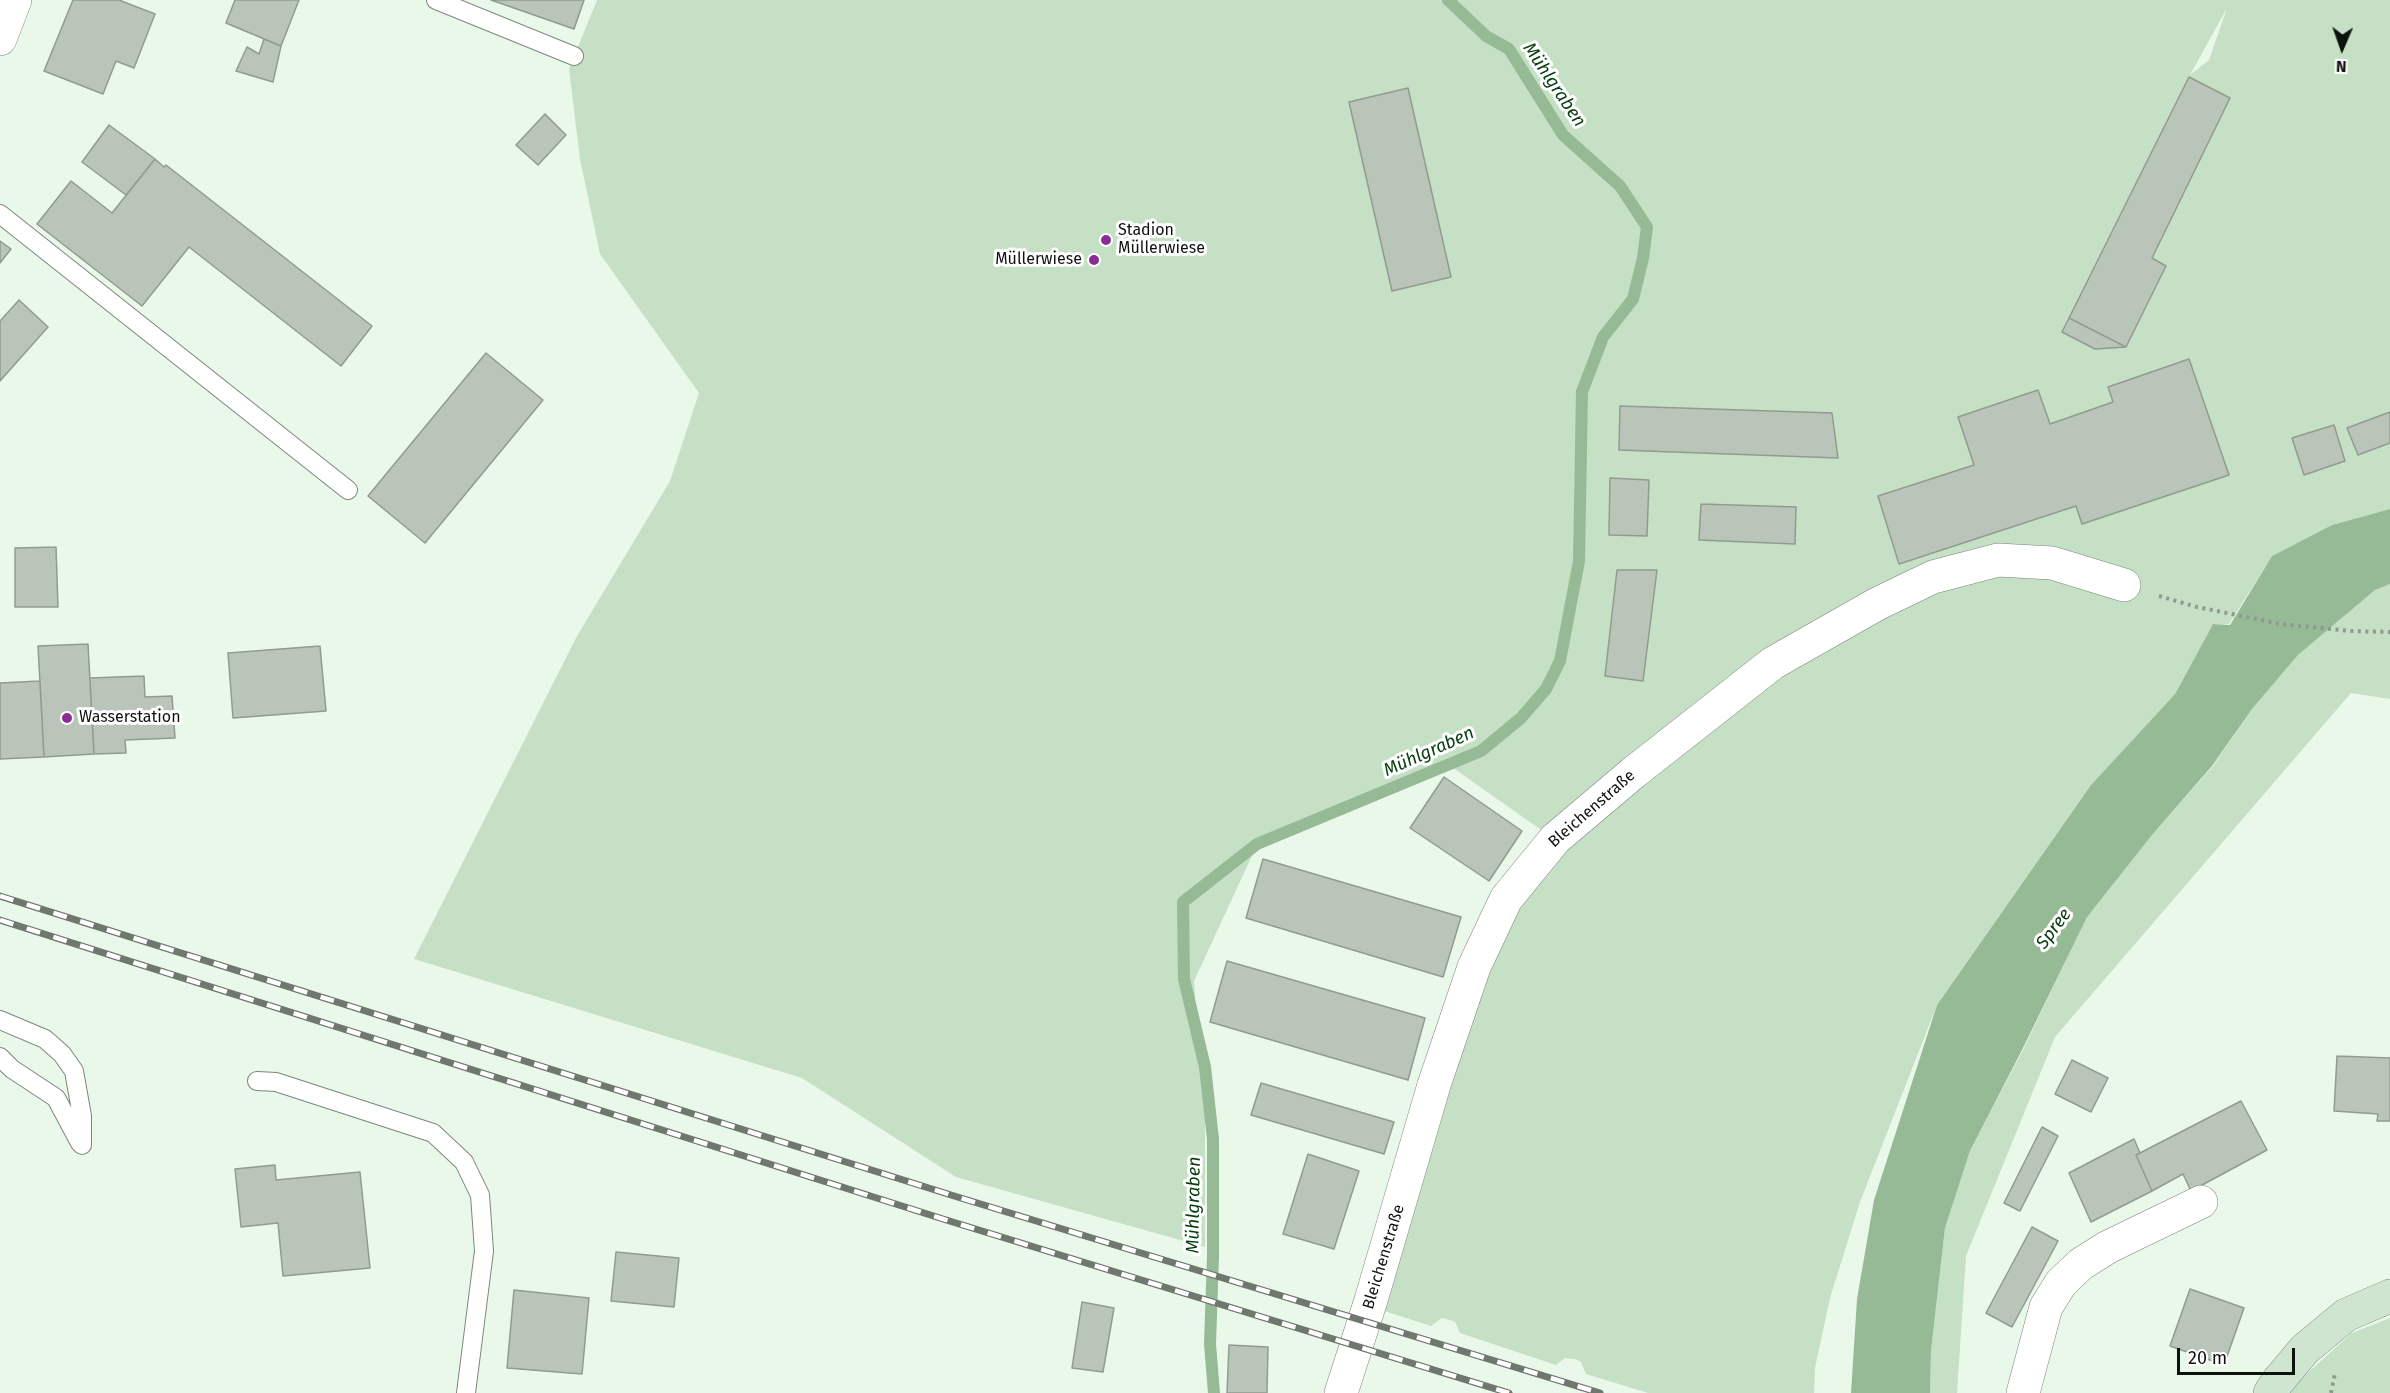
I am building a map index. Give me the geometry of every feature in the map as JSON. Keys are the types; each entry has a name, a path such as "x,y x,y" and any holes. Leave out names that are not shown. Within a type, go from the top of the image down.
{"street":[{"path":"0,39 15,0"},
{"name":"Bleichenstraße","path":"1341,1393 1434,1085 1474,967 1506,899 1555,839 1633,773 1773,663 1877,603 1933,577 1998,560 2052,562 2124,585"},
{"path":"2023,1393 2046,1307 2061,1283 2081,1264 2108,1247 2201,1202"},
{"path":"2270,1393 2278,1380 2305,1349 2346,1315 2390,1296"}],"lane":[{"path":"436,0 574,56"},
{"path":"0,213 348,490"},
{"path":"0,1020 45,1039 62,1054 74,1071 82,1116 82,1145 56,1098 12,1069 0,1057"},
{"path":"257,1081 276,1082 434,1133 464,1162 480,1195 483,1251 466,1393"}],"path":[{"path":"2124,585 2208,609 2281,624 2350,631 2390,632"}],"shaded area":[{"path":"597,0 2390,0 2390,509 2332,525 2272,556 2229,624 2213,624 2175,694 2091,785 1937,1005 1860,1202 1830,1298 1815,1368 1814,1393 1648,1393 1586,1374 1581,1362 1575,1359 1565,1358 1556,1365 1460,1333 1455,1322 1450,1320 1442,1318 1431,1326 1369,1306 1474,967 1554,839 1449,765 1257,845 1194,981 1205,1118 1205,1247 956,1177 802,1078 414,959 577,636 670,481 699,393 600,254 580,159 569,69","holes":["2227,8 2209,60 2190,75"]},
{"path":"2390,584 2390,699 2351,693 2055,1037 1966,1256 1957,1393 1930,1393 1931,1351 1945,1228 1970,1151 2023,1050 2087,916 2152,835 2213,766 2252,709 2298,655 2375,590"},
{"path":"2390,1318 2390,1393 2291,1393 2293,1386 2352,1333"}],"water":[{"name":"Spree","path":"2390,509 2390,584 2375,590 2298,655 2252,709 2212,766 2152,835 2087,917 1970,1151 1945,1228 1931,1351 1930,1393 1851,1393 1857,1299 1874,1200 1937,1005 2091,785 2175,694 2213,624 2230,625 2272,556 2332,525"}],"building":[{"path":"73,0 119,0 155,14 134,68 116,61 103,94 44,71"},
{"path":"235,0 299,0 281,46 226,23"},
{"path":"491,0 584,0 574,29"},
{"path":"264,39 281,46 273,82 236,71 247,47 259,54"},
{"path":"2189,77 2230,98 2152,258 2166,266 2126,347 2069,318"},
{"path":"1408,88 1451,277 1392,291 1349,102"},
{"path":"545,114 566,135 538,165 516,145"},
{"path":"109,125 155,159 126,195 82,162"},
{"path":"155,159 164,167 166,165 372,326 341,366 189,247 142,306 37,224 71,181 112,213"},
{"path":"0,241 11,249 0,263"},
{"path":"19,300 48,327 0,381 0,321"},
{"path":"2069,318 2126,347 2095,349 2062,332"},
{"path":"486,353 543,400 425,543 368,496"},
{"path":"2189,359 2229,475 2082,524 2076,506 1899,564 1878,496 1974,465 1958,417 2038,390 2050,424 2113,402 2108,387"},
{"path":"1620,406 1832,413 1838,458 1619,450"},
{"path":"2390,412 2390,443 2358,455 2347,428"},
{"path":"2334,425 2345,461 2304,475 2292,438"},
{"path":"1610,478 1649,480 1647,536 1609,535"},
{"path":"1701,504 1796,507 1795,544 1699,540"},
{"path":"56,547 58,607 15,607 15,548"},
{"path":"1617,570 1657,570 1643,681 1605,676"},
{"name":"Wasserstation","path":"88,644 94,754 44,757 38,646"},
{"path":"320,646 326,711 233,718 228,653"},
{"path":"144,676 145,697 172,696 175,738 125,740 126,753 94,754 90,678"},
{"path":"40,681 44,757 0,759 0,683"},
{"path":"1444,777 1522,831 1489,881 1410,828"},
{"path":"1263,859 1461,917 1443,977 1246,918"},
{"path":"1227,961 1425,1018 1408,1080 1210,1022"},
{"path":"2337,1056 2390,1058 2390,1121 2377,1121 2378,1114 2334,1111"},
{"path":"2072,1060 2108,1078 2091,1112 2055,1094"},
{"path":"1261,1083 1394,1122 1384,1154 1251,1115"},
{"path":"2241,1101 2267,1150 2191,1191 2183,1174 2152,1191 2136,1155"},
{"path":"2042,1127 2058,1136 2020,1211 2004,1203"},
{"path":"2134,1139 2140,1153 2136,1155 2152,1191 2091,1222 2069,1173"},
{"path":"1308,1154 1359,1171 1334,1249 1283,1234"},
{"path":"275,1165 276,1180 360,1172 370,1268 283,1276 278,1223 241,1227 235,1169"},
{"path":"2032,1227 2058,1241 2012,1327 1986,1313"},
{"path":"616,1252 679,1258 674,1307 611,1301"},
{"path":"2190,1289 2244,1308 2224,1365 2170,1346"},
{"path":"514,1290 589,1298 582,1374 507,1368"},
{"path":"1082,1302 1114,1308 1103,1372 1072,1368"},
{"path":"1229,1345 1268,1347 1267,1393 1227,1393"}],"waterway":[{"name":"Mühlgraben","path":"1214,1393 1210,1344 1213,1139 1205,1067 1184,979 1183,902 1257,844 1481,751 1521,718 1546,689 1560,661 1579,561 1582,392 1603,337 1633,299 1643,258 1647,227 1620,186 1563,135 1509,49 1486,36 1448,0"}],"railway":[{"path":"0,896 951,1195 1600,1393"},
{"path":"0,920 943,1219 1509,1393"}],"place":[{"name":"Stadion Müllerwiese","path":"1106,240"},
{"name":"Müllerwiese","path":"1094,260"},
{"name":"Wasserstation","path":"67,718"}]}
